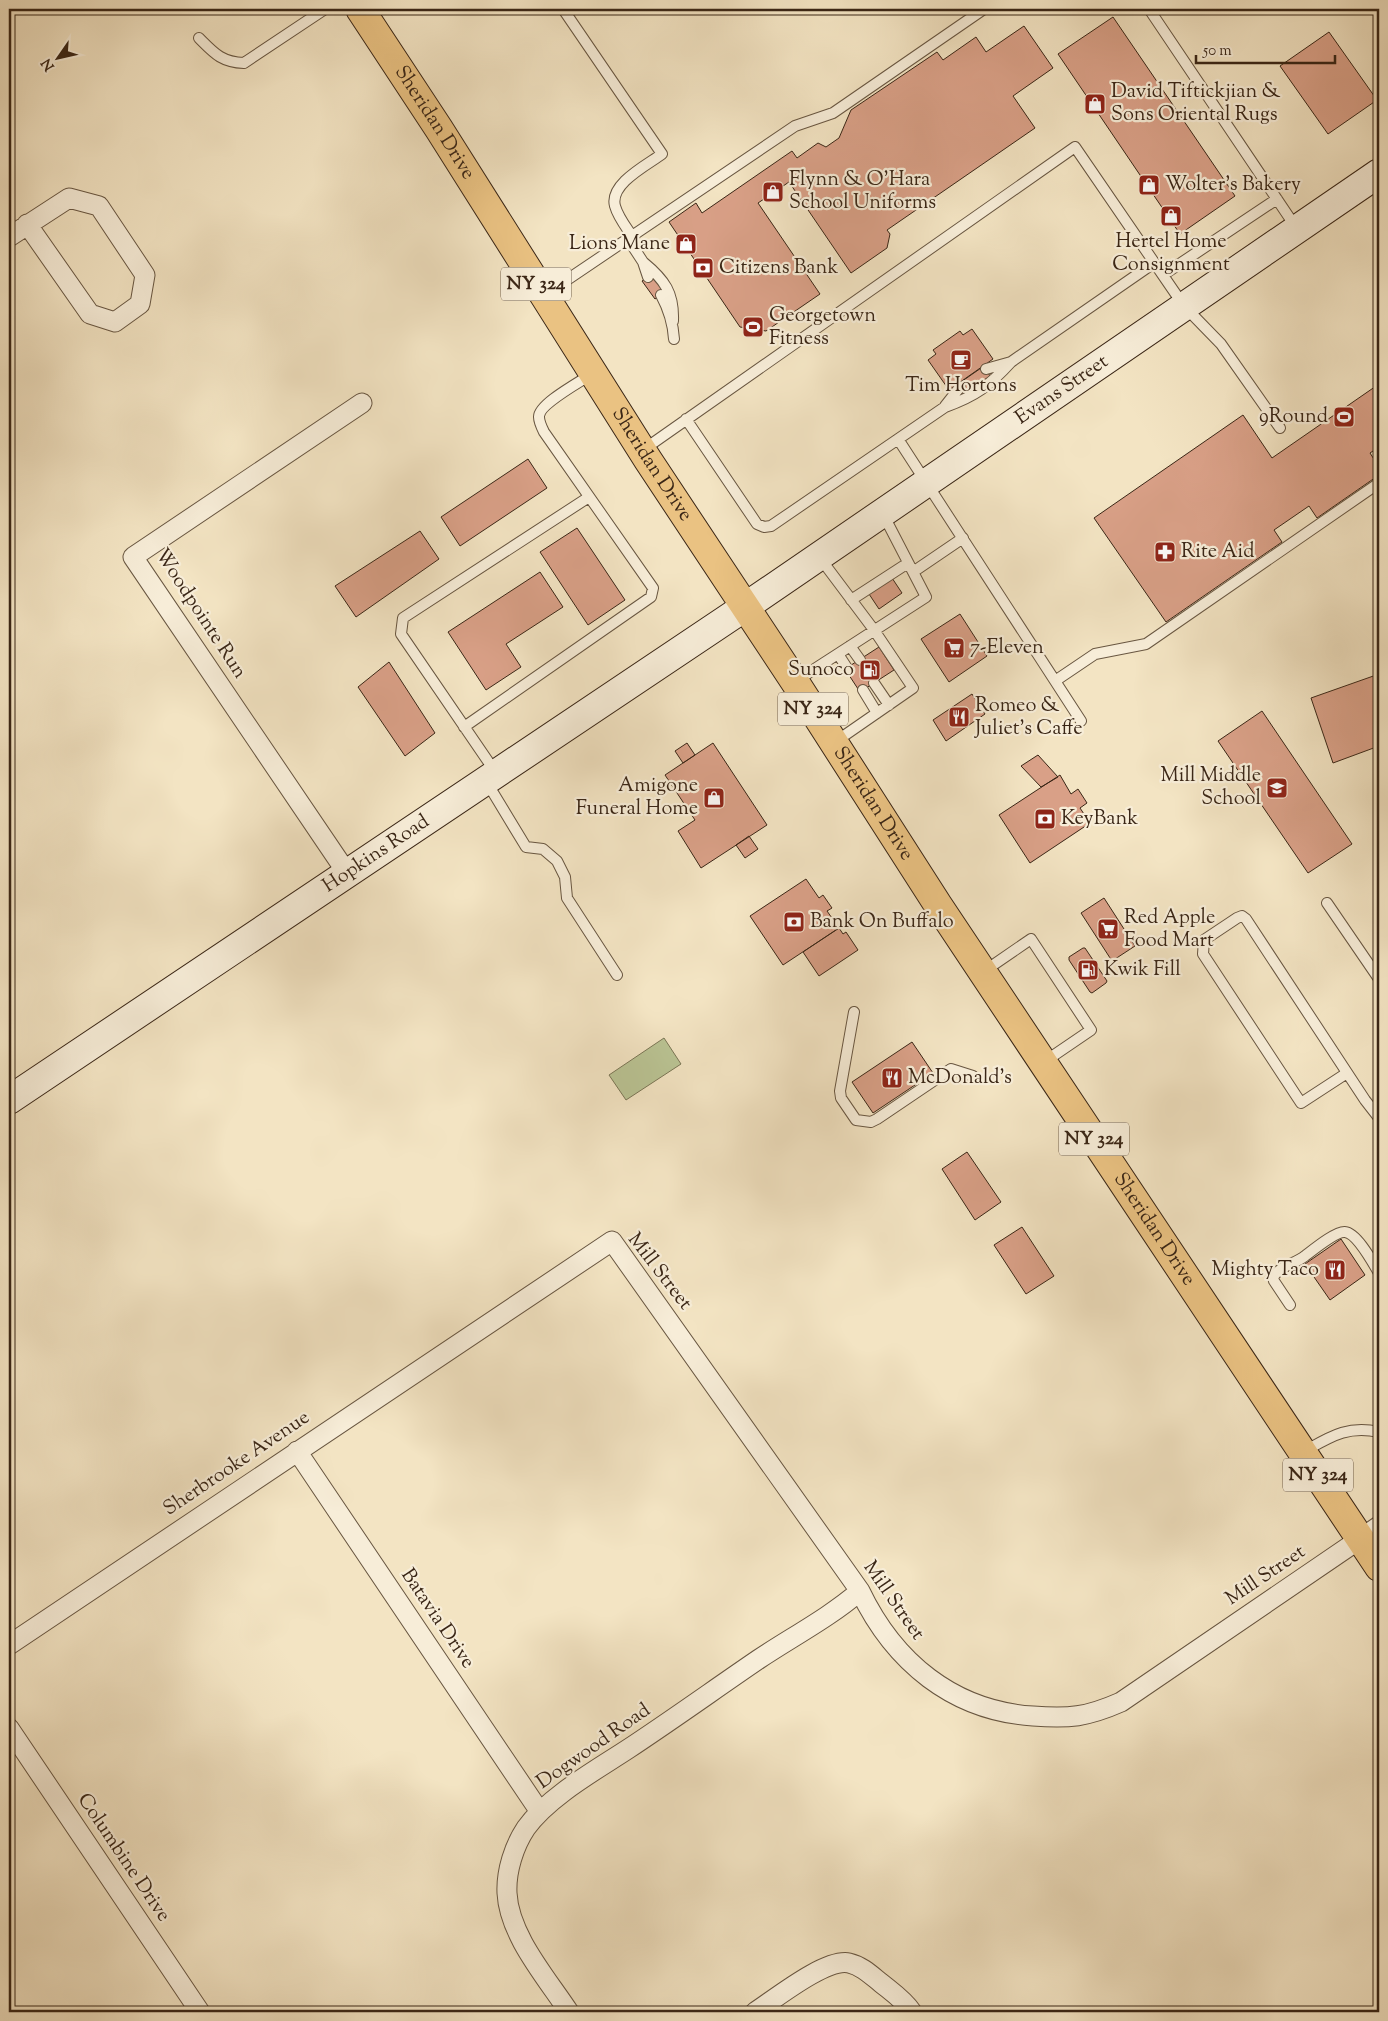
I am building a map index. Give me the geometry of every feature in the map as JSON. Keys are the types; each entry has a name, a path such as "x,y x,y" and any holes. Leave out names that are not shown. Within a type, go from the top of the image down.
{"main road":[{"name":"Sheridan Drive","path":"360,9 439,129 642,450 983,972 1303,1452 1370,1532 1379,1567"}],"street":[{"name":"Evans Street","path":"745,607 1379,173"},
{"path":"9,237 27,224 68,198 99,206 145,276 140,304 115,322 90,314 27,224"},
{"name":"Woodpointe Run","path":"347,873 133,557 362,403"},
{"name":"Hopkins Road","path":"9,1100 745,607"},
{"name":"Mill Street","path":"491,1323 612,1241 860,1592 881,1627 908,1660 929,1680 953,1695 987,1709 1011,1715 1072,1718 1098,1713 1121,1702 1370,1532"},
{"name":"Sherbrooke Avenue","path":"9,1645 491,1323"},
{"name":"Batavia Drive","path":"297,1451 540,1812"},
{"name":"Dogwood Road","path":"569,2012 516,1932 510,1912 507,1892 508,1871 516,1848 526,1829 540,1812 578,1782 860,1592"},
{"name":"Columbine Drive","path":"9,1728 200,2012"},
{"path":"755,2012 820,1969 834,1963 847,1963 861,1968 906,2003 912,2012"}],"lane":[{"path":"199,38 212,51 229,62 244,62 325,9"},
{"path":"563,9 662,154 623,182 616,193 614,201 615,208 643,262 648,277"},
{"path":"543,296 795,126 833,113 984,9"},
{"path":"1149,9 1298,230"},
{"path":"642,450 1075,147 1184,306 1221,344 1280,428"},
{"path":"1163,275 1277,198"},
{"path":"643,262 655,272 669,293 673,303 674,339"},
{"path":"686,419 757,524 764,527 771,526 945,407 968,399 994,381 1011,362 1154,263"},
{"path":"661,295 673,321"},
{"path":"986,369 1011,362"},
{"path":"464,727 651,597 653,588 544,432 538,418 540,411 548,404 594,373"},
{"path":"945,407 960,387"},
{"path":"898,439 1081,721"},
{"path":"1055,681 1095,654 1146,644 1379,483"},
{"path":"589,497 403,618 402,634 464,727 526,847 543,848 557,861 565,877 567,898 617,974"},
{"path":"795,682 926,597 883,513"},
{"path":"851,600 963,538"},
{"path":"819,556 874,630 913,688 834,742"},
{"path":"850,646 860,660"},
{"path":"838,654 847,668"},
{"path":"874,682 889,705"},
{"path":"863,690 877,713"},
{"path":"1327,903 1379,979"},
{"path":"1347,1073 1300,1103 1204,954 1204,940 1237,918 1242,916 1246,919 1347,1073 1379,1118"},
{"path":"983,972 1031,939 1091,1030 1044,1062"},
{"path":"854,1012 840,1092 841,1098 856,1120 871,1122 877,1119 951,1069 973,1076"},
{"path":"1290,1305 1274,1281 1273,1277 1276,1272 1289,1263 1301,1259 1336,1234 1344,1232 1352,1235 1379,1273"},
{"path":"1303,1452 1347,1430 1366,1429 1379,1432"}],"green space":[{"path":"664,1038 681,1064 626,1100 609,1075"}],"building":[{"path":"1113,17 1235,196 1180,234 1058,54"},
{"path":"1024,26 1053,68 1013,96 1035,128 887,230 890,234 887,248 851,273 789,182 758,203 820,294 766,331 740,327 669,222 696,203 702,213 792,151 797,158 818,143 826,147 839,138 851,110 937,52 943,60 976,37 986,52"},
{"path":"1329,32 1377,100 1328,134 1280,66"},
{"path":"654,273 667,291 655,299 642,281"},
{"name":"Tim Hortons","path":"972,329 993,359 949,390 928,360 936,354 933,350 960,331 963,335"},
{"path":"984,366 990,376 965,393 958,384"},
{"path":"1379,384 1379,447 1370,453 1379,467 1379,475 1317,518 1309,506 1274,530 1282,542 1166,622 1094,518 1243,415 1272,458"},
{"path":"528,459 547,488 460,546 441,517"},
{"path":"577,528 625,600 588,625 540,552"},
{"path":"420,531 439,559 356,617 335,586"},
{"path":"540,572 563,607 506,644 521,667 486,690 448,632"},
{"name":"Sunoco","path":"892,578 902,593 879,609 869,594"},
{"name":"7-Eleven","path":"960,614 987,656 949,682 921,639"},
{"name":"Sunoco","path":"879,647 894,670 860,692 845,669"},
{"path":"389,662 435,733 405,756 358,687"},
{"path":"1379,674 1379,746 1333,763 1311,698"},
{"name":"Romeo & Juliet's Caffe","path":"972,694 985,714 946,741 933,720"},
{"path":"1262,711 1352,844 1308,873 1218,741"},
{"path":"687,743 695,755 683,763 675,751"},
{"name":"Amigone Funeral Home","path":"713,743 767,825 701,868 678,831 695,820 665,775"},
{"path":"1038,755 1058,777 1041,787 1021,766"},
{"name":"KeyBank","path":"1060,775 1071,794 1078,789 1087,803 1080,808 1090,823 1030,863 999,815"},
{"path":"749,836 758,849 745,858 736,845"},
{"name":"Bank On Buffalo","path":"806,879 819,898 823,895 832,908 827,911 839,928 783,965 750,916"},
{"name":"Red Apple Food Mart","path":"1104,898 1135,946 1112,961 1081,913"},
{"path":"839,928 843,934 846,932 858,950 819,976 803,952"},
{"path":"1085,948 1107,981 1092,993 1069,960 1069,957"},
{"name":"McDonald's","path":"912,1042 933,1073 873,1113 852,1082"},
{"path":"967,1152 1001,1202 975,1220 942,1169"},
{"path":"1022,1227 1054,1276 1026,1294 994,1245"},
{"name":"Mighty Taco","path":"1341,1239 1365,1275 1330,1300 1305,1264"}],"place":[{"name":"David Tiftickjian & Sons Oriental Rugs","path":"1095,104"},
{"name":"Wolter's Bakery","path":"1149,185"},
{"name":"Flynn & O'Hara School Uniforms","path":"773,192"},
{"name":"Hertel Home Consignment","path":"1171,216"},
{"name":"Lions Mane","path":"686,244"},
{"name":"Citizens Bank","path":"703,268"},
{"name":"Georgetown Fitness","path":"753,327"},
{"name":"Tim Hortons","path":"961,360"},
{"name":"9Round","path":"1344,417"},
{"name":"Rite Aid","path":"1165,552"},
{"name":"7-Eleven","path":"954,648"},
{"name":"Sunoco","path":"870,670"},
{"name":"Romeo & Juliet's Caffe","path":"959,717"},
{"name":"Mill Middle School","path":"1277,788"},
{"name":"Amigone Funeral Home","path":"714,798"},
{"name":"KeyBank","path":"1045,819"},
{"name":"Bank On Buffalo","path":"794,922"},
{"name":"Red Apple Food Mart","path":"1108,929"},
{"name":"Kwik Fill","path":"1088,970"},
{"name":"McDonald's","path":"892,1078"},
{"name":"Mighty Taco","path":"1335,1270"}]}
